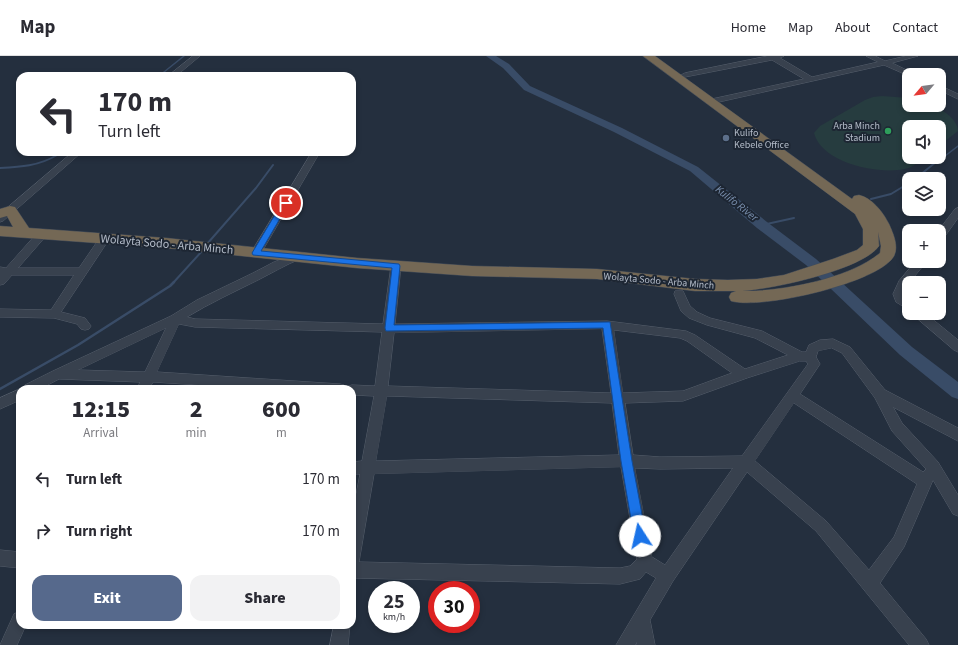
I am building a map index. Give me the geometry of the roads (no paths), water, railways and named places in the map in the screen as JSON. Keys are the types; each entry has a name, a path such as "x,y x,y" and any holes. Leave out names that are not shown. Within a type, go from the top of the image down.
{"highway":[{"name":"Wolayta Sodo - Arba Minch","path":"0,231 166,242 296,258 396,266 573,275 596,274 695,285 722,286 757,285 785,280 862,254 871,246 870,229 860,212 775,145 648,56"},
{"path":"660,56 685,75 715,102"},
{"name":"Wolayta Sodo - Arba Minch","path":"573,275 619,285 679,294 714,297 767,297 798,291 854,275 879,262 887,255 888,245 882,221 865,203 843,187 775,145"},
{"path":"3,214 24,233"}],"street":[{"path":"177,72 197,56"},
{"path":"685,75 775,56 810,79"},
{"path":"869,56 902,70"},
{"path":"878,56 886,62"},
{"path":"715,102 915,56"},
{"path":"946,91 958,97"},
{"path":"3,214 73,156"},
{"path":"256,253 314,156"},
{"path":"946,227 958,211"},
{"path":"0,281 5,271 42,234"},
{"path":"54,314 106,238"},
{"path":"36,385 175,319 201,303 265,271 296,258"},
{"path":"356,535 381,392 396,266"},
{"path":"910,276 916,268"},
{"path":"5,271 83,272"},
{"path":"902,286 898,294 902,301"},
{"path":"625,645 667,575 814,364 805,356 758,334 707,321 693,315 685,308 679,294"},
{"path":"0,313 54,314 81,320 85,326"},
{"path":"175,319 194,323 389,328 607,325 682,334 691,338 743,374"},
{"path":"145,385 171,332 175,319"},
{"path":"925,320 958,347"},
{"path":"607,325 627,461 645,562 667,575"},
{"path":"356,390 617,398 683,396 743,374 805,356 813,348 820,345 833,343 846,350 880,394 897,427 933,466 958,509"},
{"path":"57,374 150,377 277,385"},
{"path":"50,385 57,374"},
{"path":"880,394 958,435"},
{"path":"792,395 926,482"},
{"path":"0,404 16,396"},
{"path":"356,468 627,461 660,463 746,462 821,526 870,583 920,645"},
{"path":"870,583 899,542 933,466"},
{"path":"0,558 16,560"},
{"path":"356,570 620,576 634,573 645,562"},
{"path":"641,618 646,645"},
{"path":"8,645 16,628"},
{"path":"339,645 341,629"}],"waterway":[{"path":"164,72 184,56"},
{"name":"Kulifo River","path":"490,56 506,66 527,88 618,130 694,169 762,225 811,262 906,351 958,392"},
{"path":"946,155 958,146"},
{"path":"0,168 36,164 55,156"},
{"path":"924,172 934,164"},
{"path":"207,244 256,188 273,165"},
{"path":"871,199 891,194 902,187"},
{"path":"762,225 794,218"},
{"path":"173,283 203,250"},
{"path":"0,389 78,345 173,283"}],"place":[{"name":"Arba Minch Stadium","path":"888,131"},
{"name":"Kulifo Kebele Office","path":"726,138"}]}
